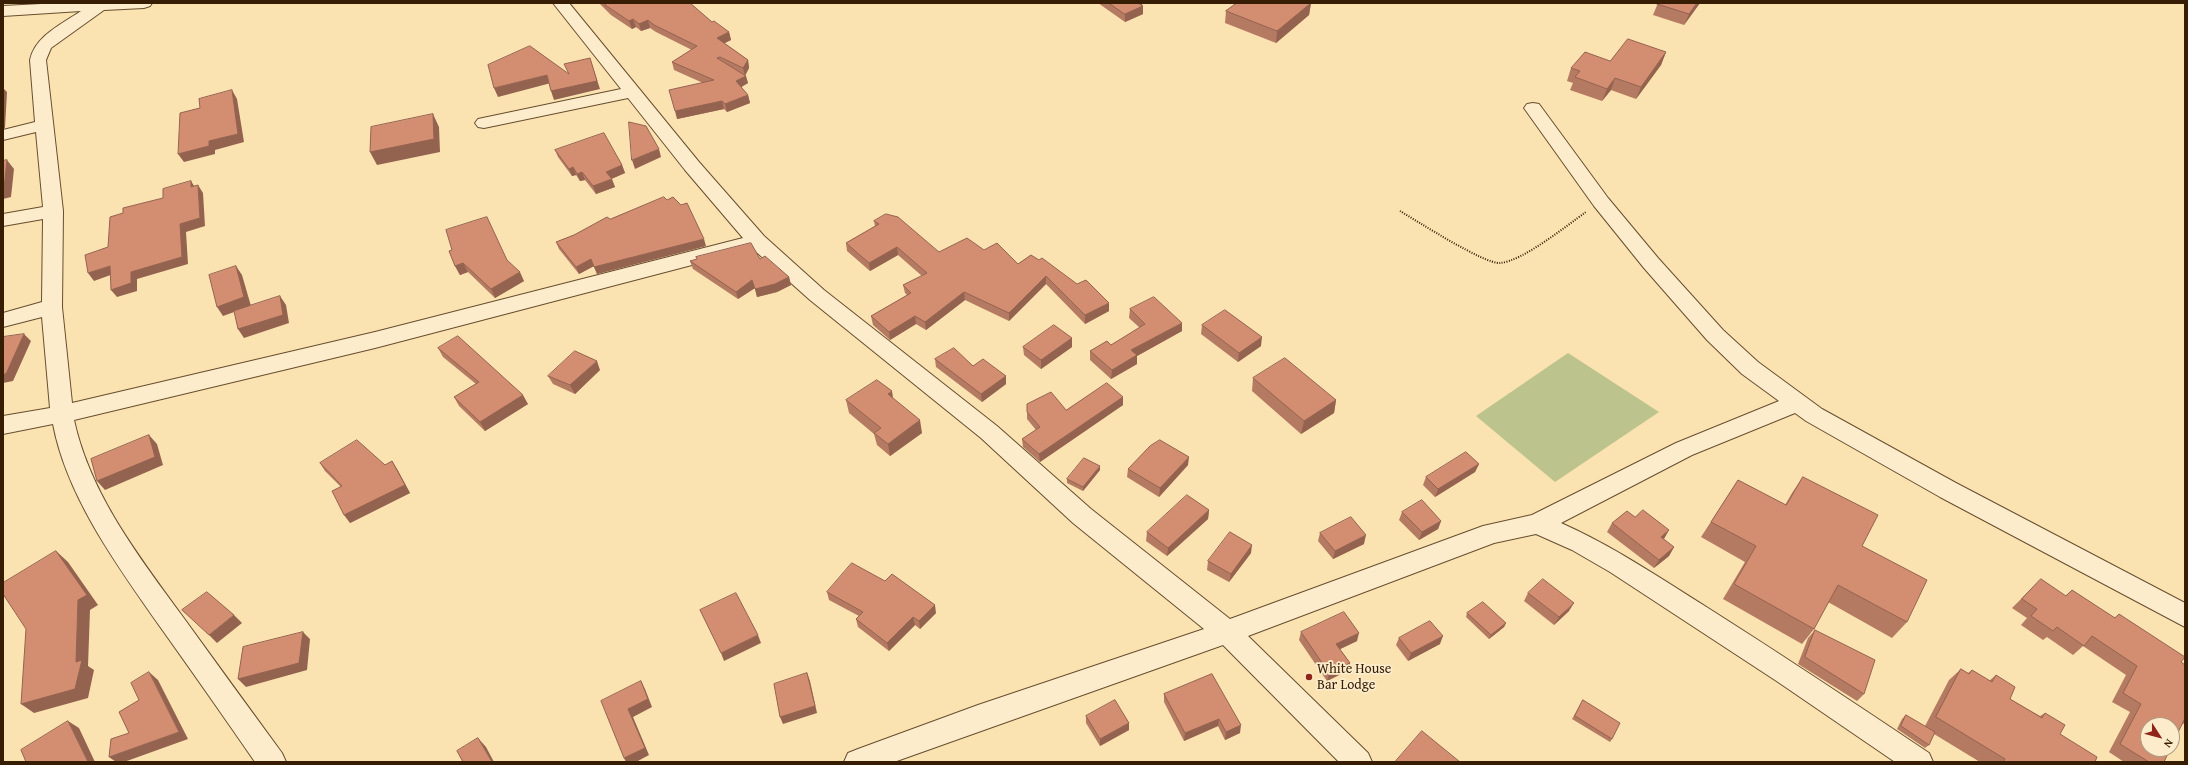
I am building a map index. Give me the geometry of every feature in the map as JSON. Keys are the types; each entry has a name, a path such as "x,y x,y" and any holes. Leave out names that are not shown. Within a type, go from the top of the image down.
{"street":[{"path":"3,11 144,3"},
{"path":"561,3 692,166 757,241 817,295 989,432 1082,516 1226,632 1358,762"},
{"path":"99,6 45,44 40,51 38,60 43,125 53,211 52,307 62,415 68,444 83,481 106,525 140,579 272,762"},
{"path":"484,123 633,92"},
{"path":"1533,108 1601,202 1651,263 1715,335 1750,368 1814,415 1942,487 2185,616"},
{"path":"3,135 43,125"},
{"path":"3,220 53,211"},
{"path":"3,425 62,415 487,313 757,241"},
{"path":"3,320 52,307"},
{"path":"858,762 978,718 1226,632 1492,533 1537,524 1684,449 1797,403"},
{"path":"1537,524 1581,543 1619,565 1787,673 1919,762"}],"path":[{"path":"1400,211 1471,252 1499,263 1520,258 1601,202"}],"green space":[{"path":"1568,353 1659,412 1555,482 1476,416"}],"building":[{"path":"604,3 690,3 712,22 714,21 729,32 717,38 748,60 743,68 720,57 717,58 746,76 736,81 748,95 725,104 722,101 675,111 669,90 714,80 672,62 697,46 654,25 648,20 639,24 633,19 629,21"},
{"path":"1109,3 1138,3 1143,6 1125,14"},
{"path":"1237,3 1311,3 1277,31 1226,11"},
{"path":"1697,3 1689,14 1657,4"},
{"path":"1628,39 1666,52 1641,87 1615,78 1607,89 1575,77 1580,71 1571,68 1585,52 1610,61"},
{"path":"530,46 569,74 564,64 590,58 597,81 551,91 547,75 494,88 488,65"},
{"path":"232,90 238,134 209,141 209,146 178,154 180,113 200,108 199,99"},
{"path":"433,114 434,139 370,152 371,127"},
{"path":"629,122 646,126 659,149 632,160"},
{"path":"604,133 622,165 606,172 612,179 593,186 582,172 577,174 573,167 569,169 555,150"},
{"path":"7,160 4,188 3,188 3,161"},
{"path":"191,181 191,187 198,185 200,218 180,224 182,257 131,272 131,283 111,290 110,266 88,273 85,255 108,247 110,217 123,213 123,208 163,198 163,189"},
{"path":"664,197 667,200 673,197 681,205 687,203 704,239 594,267 591,259 576,267 556,242 574,235 607,217 610,219"},
{"path":"886,214 898,217 939,252 967,238 984,250 997,243 1018,264 1031,255 1039,260 1042,258 1077,284 1086,280 1109,303 1085,315 1046,276 1009,313 964,292 925,322 915,316 889,332 871,316 911,293 903,285 927,273 897,247 869,263 846,243 879,224 874,221"},
{"path":"487,217 507,260 520,272 491,289 463,263 455,266 449,251 452,250 446,230"},
{"path":"751,243 760,259 765,256 789,277 775,284 755,289 752,280 736,292 690,261 697,259 696,257"},
{"path":"236,266 244,297 217,307 209,275"},
{"path":"280,296 283,315 238,329 234,311"},
{"path":"1154,297 1182,323 1131,350 1137,355 1112,370 1090,351 1107,341 1111,345 1145,324 1130,309"},
{"path":"1225,310 1262,337 1239,353 1202,325"},
{"path":"1054,325 1072,338 1041,360 1023,347"},
{"path":"24,334 6,374 3,374 3,337"},
{"path":"458,336 523,395 480,422 454,397 479,382 438,348"},
{"path":"954,348 973,366 983,359 1006,376 981,394 935,359"},
{"path":"575,351 597,361 570,385 548,376"},
{"path":"1285,358 1336,400 1304,421 1253,378"},
{"path":"877,380 892,391 888,394 920,420 888,444 874,433 881,428 846,400"},
{"path":"1107,383 1123,397 1039,454 1022,439 1040,427 1027,412 1027,404 1051,392 1066,410"},
{"path":"149,435 155,457 97,481 91,459"},
{"path":"357,440 385,465 392,461 405,485 344,515 332,491 342,486 320,463"},
{"path":"1160,440 1189,457 1160,488 1128,469 1150,446"},
{"path":"1466,452 1479,464 1438,489 1426,477"},
{"path":"1084,458 1100,466 1083,487 1067,479"},
{"path":"1803,477 1878,515 1862,546 1927,580 1907,622 1838,585 1814,629 1734,584 1756,546 1711,522 1738,480 1786,505"},
{"path":"1187,495 1209,510 1168,548 1147,532"},
{"path":"1422,500 1441,521 1422,532 1402,512"},
{"path":"1643,510 1669,530 1661,537 1674,547 1659,560 1612,523 1627,511 1635,517"},
{"path":"1351,517 1366,535 1335,551 1320,533"},
{"path":"1230,532 1252,545 1231,574 1208,561"},
{"path":"56,551 87,595 78,600 76,662 82,660 75,689 21,704 26,629 3,594 3,583"},
{"path":"852,563 885,581 892,574 935,605 919,621 913,617 887,643 856,619 863,612 827,592"},
{"path":"1543,579 1574,603 1559,617 1528,593"},
{"path":"2041,579 2066,596 2072,590 2115,618 2119,614 2185,657 2181,662 2185,665 2185,718 2180,728 2180,717 2140,717 2140,756 2120,744 2141,704 2123,693 2137,666 2092,636 2084,646 2057,627 2053,631 2031,616 2037,609 2022,599"},
{"path":"207,592 234,615 209,635 182,610"},
{"path":"736,593 758,635 721,653 700,610"},
{"path":"1483,602 1506,623 1491,635 1467,613"},
{"path":"1344,612 1359,633 1336,644 1350,663 1329,673 1301,632"},
{"path":"1430,621 1443,636 1411,653 1399,638"},
{"path":"1815,630 1875,660 1864,694 1805,657"},
{"path":"303,632 299,663 238,679 243,647"},
{"path":"1961,669 1969,674 1972,670 1992,682 1996,675 2015,687 2010,699 2042,718 2045,713 2065,725 2060,734 2097,757 2095,762 2003,762 2005,759 1936,717"},
{"path":"149,672 179,732 109,757 111,739 129,733 119,712 139,700 131,683"},
{"path":"807,673 815,706 780,717 774,684"},
{"path":"1212,674 1241,725 1226,732 1219,719 1185,733 1164,694"},
{"path":"641,681 648,699 628,709 645,748 624,758 601,701"},
{"path":"1115,700 1129,723 1100,739 1086,716"},
{"path":"1583,700 1620,723 1612,739 1575,716"},
{"path":"1906,715 1935,732 1929,745 1901,726"},
{"path":"68,721 88,762 26,762 21,750"},
{"path":"1422,731 1460,762 1395,762"},
{"path":"478,738 492,762 463,762 457,751"},
{"path":"2141,757 2166,757 2164,762 2149,762"}],"place":[{"name":"White House Bar Lodge","path":"1309,677"}]}
